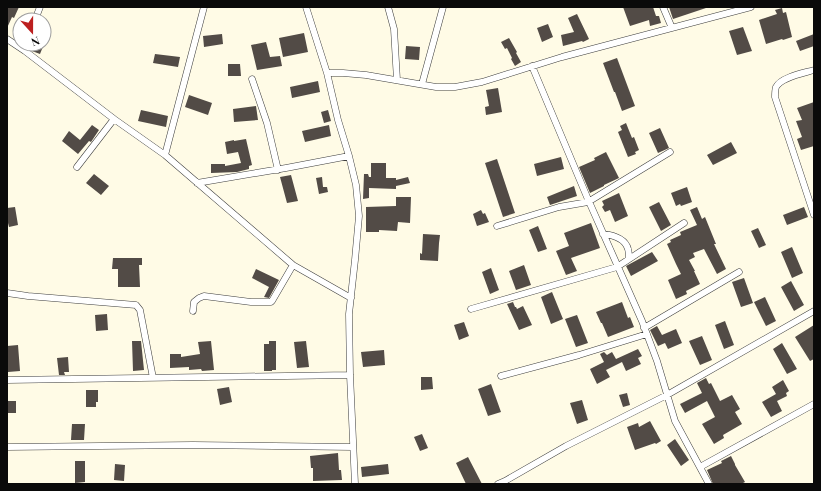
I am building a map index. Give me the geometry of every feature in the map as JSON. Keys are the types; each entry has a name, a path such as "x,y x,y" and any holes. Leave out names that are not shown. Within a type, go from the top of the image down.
{"street":[{"path":"165,155 204,7"},
{"path":"306,7 326,73 356,185 359,216 349,314 355,484"},
{"path":"388,7 394,29 397,80"},
{"path":"422,84 443,7"},
{"path":"663,7 672,28"},
{"path":"326,73 366,75 436,87 455,87 482,82 562,57 741,8 751,7"},
{"path":"25,52 114,119 165,155 293,265 351,298"},
{"path":"532,66 588,202 645,331 657,361 675,421 709,484"},
{"path":"814,70 789,77 781,81 776,86 775,97 814,215"},
{"path":"252,79 267,123 278,170"},
{"path":"77,167 114,119"},
{"path":"497,226 558,207 588,202 670,152"},
{"path":"197,183 278,170 349,156"},
{"path":"471,309 617,267 684,223"},
{"path":"603,234 617,238 624,242 628,248 629,259"},
{"path":"193,311 194,302 204,296 251,302 271,302 293,265"},
{"path":"501,376 579,355 645,331 739,272"},
{"path":"7,293 136,305 140,310 153,378"},
{"path":"498,484 566,446 667,394 814,311"},
{"path":"7,380 350,375"},
{"path":"700,467 814,404"},
{"path":"7,447 193,445 353,447"}],"building":[{"path":"7,7 19,7 17,12 12,12 12,17 7,28"},
{"path":"623,7 653,7 656,16 659,16 661,23 650,26 649,20 630,26"},
{"path":"669,7 706,7 706,8 673,19"},
{"path":"782,8 783,13 786,12 792,37 766,44 759,20 777,14 775,10"},
{"path":"577,14 589,39 583,42 563,46 561,35 574,32 568,18"},
{"path":"548,24 553,37 542,42 537,28"},
{"path":"743,27 752,51 737,55 729,31"},
{"path":"304,33 308,52 283,57 279,38"},
{"path":"222,34 223,44 204,47 203,36"},
{"path":"814,34 814,46 800,51 796,41"},
{"path":"509,38 521,62 515,66 507,48 505,49 501,42"},
{"path":"266,42 270,57 280,56 282,66 257,70 251,45"},
{"path":"406,46 420,47 419,60 405,59"},
{"path":"155,54 180,57 178,67 153,63"},
{"path":"617,58 635,106 622,111 603,63"},
{"path":"228,64 240,64 241,76 228,76"},
{"path":"318,81 320,92 292,98 290,87"},
{"path":"498,88 502,112 486,115 485,107 489,106 486,90"},
{"path":"189,95 212,103 208,115 185,107"},
{"path":"814,102 814,146 801,150 797,139 802,137 796,121 802,120 797,108"},
{"path":"256,106 258,120 234,122 233,109"},
{"path":"141,110 168,116 166,127 138,121"},
{"path":"328,110 331,121 324,123 321,112"},
{"path":"626,123 639,150 635,152 636,154 628,157 618,132 622,130 620,126"},
{"path":"92,125 99,130 91,142 89,141 78,154 62,141 69,131 80,140"},
{"path":"329,125 331,136 305,142 302,131"},
{"path":"660,128 669,148 658,153 649,133"},
{"path":"246,139 252,165 249,166 249,169 237,172 211,173 211,164 225,164 225,166 241,163 238,152 227,154 225,142"},
{"path":"731,142 737,153 713,165 707,155"},
{"path":"606,152 619,178 590,193 579,167 595,160 594,158"},
{"path":"561,157 564,169 537,176 534,164"},
{"path":"497,159 515,213 503,217 485,163"},
{"path":"371,163 386,163 386,178 396,178 396,180 408,177 410,183 396,186 396,189 369,188 369,198 363,199 364,174 368,174 369,177 371,177"},
{"path":"94,174 109,186 101,195 86,183"},
{"path":"291,175 298,201 287,203 280,177"},
{"path":"322,177 323,187 327,187 328,192 319,194 316,178"},
{"path":"574,186 577,196 550,205 547,197"},
{"path":"687,187 692,202 681,206 680,204 676,206 671,193"},
{"path":"619,193 628,216 615,222 610,210 605,212 602,207 604,205 602,201"},
{"path":"396,197 411,197 410,223 398,222 397,231 379,230 379,232 366,232 366,207 396,206"},
{"path":"659,202 671,225 661,231 649,207"},
{"path":"15,207 18,225 9,227 7,208"},
{"path":"697,207 702,219 705,217 716,244 714,244 726,269 717,274 704,249 693,253 695,257 689,260 700,284 686,291 687,294 676,299 668,280 681,274 667,244 671,242 670,240 681,235 680,232 697,225 690,210"},
{"path":"804,207 808,217 787,225 783,215"},
{"path":"481,210 483,214 485,213 489,222 477,226 473,214"},
{"path":"591,223 600,248 571,258 577,271 566,275 556,251 569,246 564,233"},
{"path":"538,226 547,249 538,252 529,230"},
{"path":"758,228 766,245 759,248 751,231"},
{"path":"423,234 440,235 438,261 420,260 420,253 422,254"},
{"path":"792,247 803,273 792,278 781,252"},
{"path":"652,252 658,261 631,276 626,266"},
{"path":"113,258 142,258 142,265 139,265 140,287 118,287 118,269 112,269"},
{"path":"524,265 531,285 516,290 509,271"},
{"path":"491,268 499,290 490,294 482,272"},
{"path":"256,269 279,280 269,298 264,297 269,287 252,278"},
{"path":"744,278 753,303 741,307 732,282"},
{"path":"791,281 804,305 794,311 781,287"},
{"path":"552,292 563,319 551,324 541,297"},
{"path":"765,297 776,321 766,326 754,302"},
{"path":"513,302 517,309 523,306 532,325 519,330 507,304"},
{"path":"622,302 628,318 630,317 634,327 608,337 596,312"},
{"path":"107,314 108,330 96,331 95,315"},
{"path":"577,315 588,343 576,347 565,319"},
{"path":"725,321 734,345 724,349 715,325"},
{"path":"464,322 469,336 459,340 454,325"},
{"path":"814,325 814,359 810,361 795,337"},
{"path":"657,326 662,335 676,329 682,343 668,349 665,343 658,346 650,330"},
{"path":"702,336 712,360 700,365 689,341"},
{"path":"132,341 141,341 144,370 133,371"},
{"path":"211,341 214,370 189,370 189,367 170,368 170,354 181,354 181,357 200,354 198,342"},
{"path":"269,341 276,341 276,370 264,371 264,344 269,344"},
{"path":"306,341 309,367 297,368 294,342"},
{"path":"782,343 797,369 787,374 773,349"},
{"path":"18,345 20,371 8,372 7,346"},
{"path":"638,349 642,356 638,358 641,364 626,371 622,362 606,370 610,377 597,384 590,369 604,362 600,354 604,352 607,355 612,352 616,359"},
{"path":"384,350 385,365 363,367 361,352"},
{"path":"68,357 69,372 64,372 65,375 59,375 57,358"},
{"path":"421,377 432,377 433,389 421,390"},
{"path":"706,378 709,384 711,383 720,401 732,395 740,409 735,412 742,424 723,435 724,438 714,444 702,424 715,417 707,401 685,413 680,404 702,393 697,383"},
{"path":"783,380 789,391 786,393 787,396 777,401 782,411 771,417 762,402 776,394 772,387"},
{"path":"491,384 501,412 488,416 478,389"},
{"path":"229,387 232,402 220,405 217,389"},
{"path":"86,390 98,390 98,402 96,402 96,407 86,407"},
{"path":"627,393 630,405 623,407 619,395"},
{"path":"582,400 588,420 577,424 570,403"},
{"path":"7,401 16,401 16,413 7,413"},
{"path":"650,421 661,441 635,450 627,427 638,423 639,427"},
{"path":"72,424 85,424 84,440 71,440"},
{"path":"422,434 428,448 420,451 414,437"},
{"path":"675,439 689,460 681,466 667,445"},
{"path":"338,453 339,470 341,470 342,480 313,481 313,468 311,468 310,456"},
{"path":"731,456 745,482 741,484 713,484 707,470 722,463 721,461"},
{"path":"468,457 482,484 466,484 456,463"},
{"path":"75,461 85,461 85,482 75,483"},
{"path":"115,464 125,465 124,481 114,480"},
{"path":"388,464 389,474 362,477 361,467"}]}
